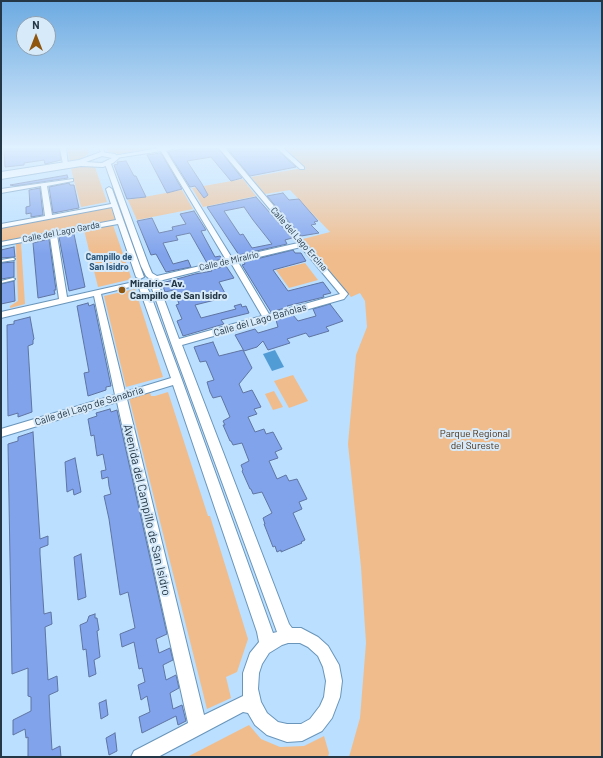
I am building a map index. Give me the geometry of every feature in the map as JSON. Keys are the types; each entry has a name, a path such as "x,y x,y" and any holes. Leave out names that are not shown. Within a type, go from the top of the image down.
{"street":[{"path":"1,191 48,183"},
{"path":"107,183 140,282 146,293 262,625 267,645"},
{"path":"115,183 145,266 153,279 283,629 288,635"},
{"path":"183,183 267,318"},
{"name":"Calle del Lago Ercina","path":"252,183 344,294"},
{"path":"44,184 49,217"},
{"name":"Calle del Lago Garda","path":"1,226 115,205"},
{"name":"Calle del Lago Garda","path":"1,244 120,221"},
{"path":"53,233 63,301"},
{"name":"Calle de Miralrío","path":"140,282 148,286 153,279 303,244"},
{"path":"1,315 140,282"},
{"name":"Avenida del Campillo de San Isidro","path":"97,292 198,726"},
{"name":"Calle del Lago Bañolas","path":"176,343 341,297 344,294"},
{"name":"Calle del Lago de Sanabria","path":"1,433 176,380"},
{"path":"288,635 301,636 313,642 323,651 330,665 334,681 332,697 326,712 316,725 302,732 287,734 273,729 261,719 253,705 250,689 251,673 256,659 267,645 277,638 288,635"},
{"path":"140,757 198,726 244,704 253,705"}],"lane":[{"path":"1,261 13,259"},
{"path":"1,282 13,279"}],"green space":[{"path":"75,183 101,183 107,202 81,207"},
{"path":"218,183 246,183 256,196 203,207 192,188"},
{"name":"Parque Regional del Sureste","path":"256,183 602,183 602,757 349,757 360,718 366,643 361,567 348,444 356,355 367,327 365,301 360,293 351,297 303,239 330,232 290,190 265,194"},
{"path":"182,190 193,209 137,220 128,200"},
{"path":"111,207 115,220 1,242 1,227"},
{"path":"113,225 131,277 128,280 98,287 84,230"},
{"path":"21,243 25,304 10,308 10,306 18,301 16,244"},
{"path":"305,263 318,280 289,288 276,270"},
{"path":"135,289 163,377 126,387 104,296"},
{"path":"293,375 308,401 289,408 274,381"},
{"path":"274,391 283,407 273,410 265,394"},
{"path":"150,392 151,396 155,396 168,392 208,516 210,516 248,639 237,672 226,677 231,698 207,709 129,398"},
{"path":"249,725 261,739 280,747 304,746 324,736 329,753 328,757 187,757"}],"water":[{"path":"275,350 284,367 272,371 263,354"}],"building":[{"path":"19,183 32,183 15,186 10,185"},
{"path":"67,183 74,185 79,208 53,213 49,187"},
{"path":"121,183 140,183 146,197 127,199"},
{"path":"162,183 179,183 182,189 167,193"},
{"path":"188,183 202,183 208,195 204,198 195,186 190,187"},
{"path":"40,188 43,215 31,217 31,213 26,214 26,207 30,206 29,190"},
{"path":"283,193 289,200 299,199 318,221 314,222 316,224 311,225 319,233 301,236 267,196"},
{"path":"256,197 292,238 285,240 287,244 239,255 207,207","holes":["244,207 272,244 252,248 243,234 240,235 224,211"]},
{"path":"194,211 206,230 201,231 215,257 220,256 222,259 207,263 190,233 176,236 178,240 163,243 173,264 188,260 191,267 166,272 156,254 151,255 137,221 152,218 159,233 173,230 172,227 186,224 180,214"},
{"path":"74,234 85,287 69,291 59,237"},
{"path":"49,239 56,290 54,290 55,294 38,298 33,243"},
{"path":"14,247 15,257 1,258 1,250"},
{"path":"293,250 295,253 301,253 306,261 273,270 288,291 323,282 331,293 323,295 324,297 287,306 288,307 271,312 242,265 245,264 244,262"},
{"path":"14,262 14,277 1,279 1,263"},
{"path":"226,266 234,278 219,282 227,297 195,305 201,318 236,309 234,306 241,304 242,307 246,306 249,313 221,320 224,324 183,336 177,321 182,319 176,305 179,304 174,290 165,292 162,283 212,271 211,270"},
{"path":"14,281 15,301 1,304 1,284"},
{"path":"88,303 89,306 94,304 111,386 106,387 106,390 88,396 84,373 89,372 77,306"},
{"path":"330,304 343,321 326,327 329,331 309,337 306,333 287,339 290,343 268,350 263,341 257,347 244,351 235,335 255,329 258,333 278,327 276,320 293,315 298,321 316,316 313,309"},
{"path":"30,317 34,339 33,344 28,346 32,412 18,417 18,413 8,416 7,325 14,324 14,321"},
{"path":"213,342 219,356 243,350 252,368 239,384 243,393 252,390 261,407 254,409 257,414 248,417 255,432 264,429 266,434 273,432 282,449 275,452 278,458 269,461 277,479 286,475 289,481 297,479 307,499 299,502 302,509 293,513 305,540 301,542 302,543 281,552 281,550 277,552 275,546 273,547 264,524 263,518 272,513 262,492 253,494 250,489 242,471 241,465 249,461 242,443 233,445 230,441 223,425 225,425 223,421 230,417 221,396 213,398 207,382 214,380 206,361 200,362 194,347"},
{"path":"110,409 111,412 117,410 167,634 156,639 159,653 170,648 173,660 163,665 166,680 176,675 179,688 170,693 173,709 182,705 186,721 178,725 176,716 142,733 139,717 150,712 147,696 141,700 138,685 145,682 142,668 139,669 134,642 122,647 120,634 135,628 128,592 120,595 109,519 104,496 111,494 108,477 102,479 101,471 106,470 103,454 97,456 94,435 91,436 88,419 97,416 96,413"},
{"path":"33,432 40,539 48,536 48,545 40,548 40,554 44,614 51,612 52,624 45,627 48,680 57,676 58,691 49,695 52,750 60,746 61,757 28,757 28,737 26,738 25,729 13,735 13,720 31,711 31,697 28,696 28,668 12,674 8,444 18,441 18,437"},
{"path":"75,458 81,492 74,495 73,489 67,492 65,462"},
{"path":"81,554 86,597 78,600 74,557"},
{"path":"95,614 99,630 97,631 100,657 94,660 96,674 89,677 86,649 83,650 80,625 87,622 89,616"},
{"path":"106,700 108,715 101,719 99,703"},
{"path":"115,733 117,751 109,755 106,738"}],"place":[{"name":"Miralrío - Av. Campillo de San Isidro","path":"122,290"}],"district":[{"name":"Campillo de San Isidro","path":"109,262"}]}
